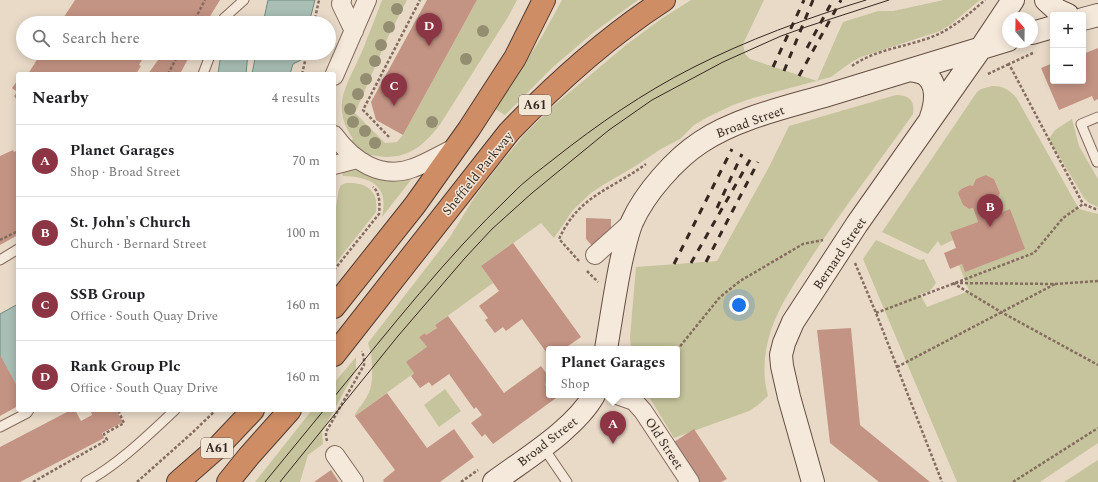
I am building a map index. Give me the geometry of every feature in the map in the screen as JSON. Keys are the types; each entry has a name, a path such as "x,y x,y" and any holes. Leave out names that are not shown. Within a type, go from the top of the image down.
{"highway":[{"path":"336,304 414,204 455,148 515,58 544,0"},
{"name":"Sheffield Parkway","path":"336,352 509,132 538,102 589,56 664,0"},
{"name":"A61","path":"178,482 218,447 251,412"},
{"name":"A61","path":"228,482 288,412"}],"street":[{"path":"342,0 341,4 354,30"},
{"path":"336,72 367,0"},
{"name":"Bernard Street","path":"813,482 789,397 782,366 781,355 788,333 837,240 929,122 982,48 1013,0"},
{"path":"1046,0 1057,10 1065,12"},
{"path":"1038,40 1050,30"},
{"name":"Broad Street","path":"606,346 620,265 626,240 633,221 650,192 691,149 719,131 778,110 1002,42"},
{"path":"911,70 923,73 929,78 933,85 935,96 934,106 929,122"},
{"path":"336,137 349,153 357,159 373,167 392,172 403,171 424,164 455,148"},
{"path":"336,164 357,159"},
{"path":"595,255 633,221"},
{"name":"Broad Street","path":"494,482 578,418 592,398"},
{"name":"Old Street","path":"624,398 634,402 644,411 690,482"},
{"path":"335,455 354,482"}],"lane":[{"path":"226,16 244,0"},
{"path":"204,72 208,60"},
{"path":"1098,117 1081,124 1098,162"},
{"path":"0,260 16,250"},
{"path":"0,427 27,412"},
{"path":"86,482 99,475 133,449 173,412"},
{"path":"542,446 568,482"}],"path":[{"path":"197,16 205,0"},
{"path":"316,16 319,0"},
{"path":"389,137 363,110 420,0"},
{"path":"1028,48 1008,64 1083,204 1098,210"},
{"path":"169,72 175,60"},
{"path":"302,72 305,60"},
{"path":"599,283 583,267 559,238 565,226 586,202 650,161"},
{"path":"336,268 379,214 380,206 376,189 368,183"},
{"path":"876,313 1034,253 1062,218 1083,204"},
{"path":"0,240 16,232"},
{"path":"680,346 720,297 740,281 803,244 815,241 837,240 876,313 942,482"},
{"path":"952,283 1055,284 1098,281"},
{"path":"952,283 1001,312 1098,365"},
{"path":"897,368 1055,284"},
{"path":"335,455 331,450 326,437 326,432 364,365 362,349"},
{"path":"33,482 107,440 104,434 124,423 119,412"},
{"path":"137,482 214,412"},
{"path":"1013,482 1098,428"}],"shaded area":[{"path":"268,0 315,0 311,16 265,16"},
{"path":"382,0 407,0 388,37 355,113 385,143 397,142 403,135 477,0 517,0 508,17 436,130 424,142 411,151 404,154 386,157 364,153 349,142 353,139 342,115 342,104 347,83 363,49"},
{"path":"562,0 638,0 594,32 553,67 505,115 495,109 541,38"},
{"path":"691,0 764,0 743,44 745,54 750,59 817,81 753,98 733,105 708,117 694,125 680,139 661,149 591,193 573,210 554,238 541,223 481,266 493,283 435,325 437,328 426,335 425,333 419,337 427,347 414,373 355,416 369,393 372,382 372,359 368,343 450,237 474,198 499,165 524,135 552,107 626,45 661,19"},
{"path":"944,0 980,0 950,25 940,31 861,57 831,77 817,81 843,22 878,11 893,11"},
{"path":"220,60 247,60 246,72 218,72"},
{"path":"255,60 301,60 293,64 291,72 252,72"},
{"path":"992,86 1005,88 1016,97 1079,209 1098,214 1098,443 1040,482 957,482 863,259 876,240 920,260 924,259 936,283 930,291 920,294 927,307 969,291 959,265 962,264 965,271 1010,210 991,217 986,204 997,200 1000,193 994,179 986,175 973,186 970,185 961,189 959,193 963,205 969,209 973,208 978,222 950,232 953,240 941,246 938,241 928,254 882,232 977,92 981,89"},
{"path":"896,95 905,96 912,102 913,106 913,114 823,240 779,311 771,330 765,354 764,371 768,396 749,411 674,438 650,398 680,398 680,346 631,346 630,337 636,267 717,261 769,167 789,126"},
{"path":"1072,119 1079,146 1098,179 1098,207 1089,203 1084,198 1049,139 1055,130"},
{"path":"341,170 418,171 382,217 383,197 376,185 362,178 343,176"},
{"path":"353,183 360,184 370,189 375,198 376,212 336,263 336,206 341,185"},
{"path":"16,305 16,388 0,397 0,314"},
{"path":"356,357 356,370 336,406 336,381"},
{"path":"445,389 461,411 439,427 424,405"},
{"path":"310,412 333,412 322,432 323,444 308,455 300,482 255,482"},
{"path":"1098,460 1098,482 1064,482"}],"building":[{"path":"75,0 220,0 210,16 65,16"},
{"path":"427,0 477,0 403,135 376,120 371,102"},
{"path":"1098,48 1098,99 1094,101 1092,96 1059,110 1041,68 1050,64 1050,84 1086,84 1086,53"},
{"path":"37,60 142,60 139,65 141,66 137,72 29,72"},
{"path":"158,60 187,60 181,72 149,72"},
{"path":"16,82 16,91 12,88"},
{"path":"13,150 14,152 16,151 16,236 0,245 0,156"},
{"path":"986,175 994,179 1000,193 997,200 986,204 991,217 1010,209 1025,249 965,272 962,264 950,269 944,253 956,248 950,232 978,222 973,208 969,209 963,205 958,193 961,189 970,185 973,186 976,179"},
{"path":"586,218 611,219 611,232 594,248 586,239"},
{"path":"513,243 581,337 568,346 546,346 546,352 522,319 506,331 503,327 495,333 485,320 488,318 479,306 499,291 481,266"},
{"path":"448,316 504,393 541,366 546,373 546,398 556,398 493,444 485,434 482,437 471,423 482,415 476,407 474,409 449,374 432,386 429,382 420,388 411,376 414,373 406,362 427,347 419,337 425,333 426,335 437,328 435,325"},
{"path":"851,328 860,425 930,482 879,482 830,443 817,330"},
{"path":"0,355 16,384 16,407 0,416"},
{"path":"387,393 427,448 454,429 474,457 440,482 384,482 383,480 395,470 355,416"},
{"path":"67,412 76,412 81,421 92,415 91,412 117,412 123,422 102,433 104,438 20,482 0,482 0,447"},
{"path":"694,429 727,479 721,482 700,482 674,442"},
{"path":"331,470 339,482 314,482"}],"tram line":[{"path":"336,395 441,268 464,243 516,190 571,145 621,110 692,68 734,48 778,30 866,0"},
{"path":"280,482 398,336 492,229 532,193 609,130 652,100 723,62 781,36 889,0"},
{"path":"265,482 322,412"}],"railway":[{"path":"773,67 804,0"},
{"path":"784,71 813,0"},
{"path":"807,48 833,0"},
{"path":"799,76 841,0"},
{"path":"674,264 732,149"},
{"path":"717,208 742,154"},
{"path":"691,263 751,158"},
{"path":"706,262 758,162"}],"place":[{"name":"Rank Group Plc","path":"429,46"},
{"name":"SSB Group","path":"394,106"},
{"name":"St. John's Church","path":"990,227"},
{"name":"Planet Garages","path":"613,444"}]}
